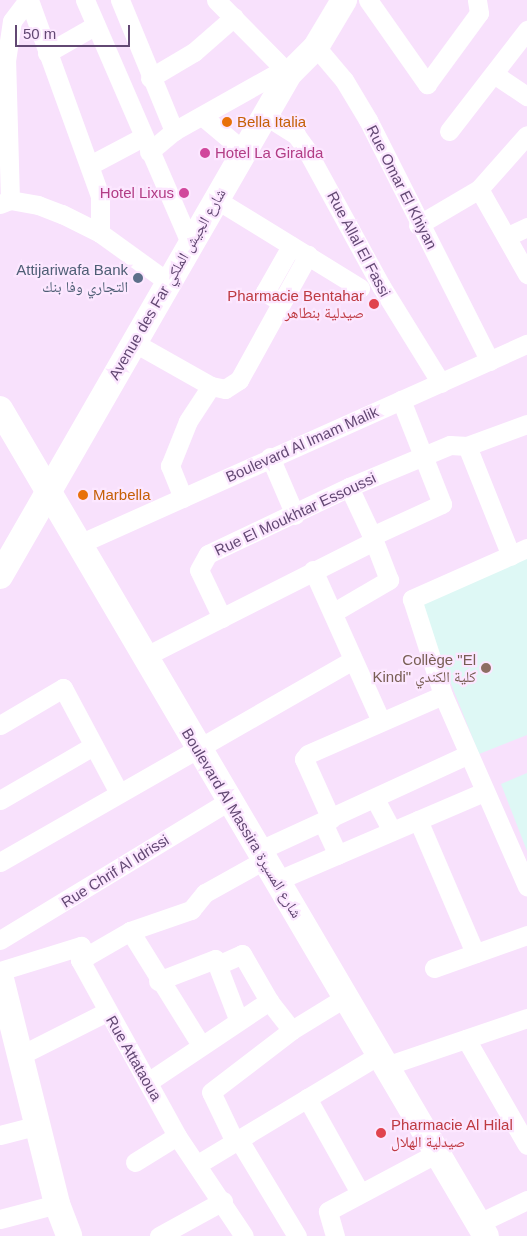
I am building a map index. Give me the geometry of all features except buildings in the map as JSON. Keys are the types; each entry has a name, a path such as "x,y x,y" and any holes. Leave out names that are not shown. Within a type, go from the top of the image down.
{"main road":[{"name":"Avenue des Far شارع الجيش الملكي","path":"0,576 133,342 266,116 285,73 316,47 344,0"},
{"name":"Boulevard Al Massira شارع المسيرة","path":"0,409 46,494 483,1230"},
{"path":"1,982 22,1054 57,1204 69,1236"}],"street":[{"path":"100,233 102,208 90,165 28,0 6,17 4,93 5,202 38,204 100,233 168,282"},
{"path":"90,165 145,145 285,73 216,0"},
{"path":"368,0 427,84 479,13 477,0"},
{"path":"48,53 91,12 122,1 150,78 174,131"},
{"path":"91,12 145,145 191,246"},
{"path":"150,78 194,52 234,17"},
{"path":"448,131 527,30"},
{"name":"Rue Omar El Khiyan","path":"316,47 344,80 368,120 418,225 450,278 490,361"},
{"path":"494,74 527,96"},
{"path":"202,116 245,152"},
{"name":"Rue Allal El Fassi","path":"266,116 296,135 306,149 381,286 442,383"},
{"path":"418,225 479,189 527,135"},
{"path":"479,189 508,236 527,274"},
{"path":"216,200 360,288"},
{"path":"508,236 527,228"},
{"path":"281,302 265,292 291,246"},
{"path":"133,342 211,386 225,389 238,380 308,255"},
{"name":"Boulevard Al Imam Malik","path":"77,545 270,457 527,344"},
{"path":"183,498 170,474 171,457 211,386"},
{"path":"144,658 442,504 401,400"},
{"name":"Rue El Moukhtar Essoussi","path":"222,618 199,570 200,561 296,515 349,487 450,445 467,446 527,424"},
{"path":"467,446 519,552 412,599 443,695 467,755 527,886"},
{"path":"270,457 296,515"},
{"path":"334,612 388,580 373,539 349,487"},
{"path":"313,570 334,612 351,661 381,721"},
{"path":"0,862 118,791 351,661"},
{"path":"0,725 63,688 118,791"},
{"path":"338,855 304,759 338,740 443,695"},
{"path":"0,800 93,746"},
{"path":"1,982 77,954 130,931 191,910 204,893 266,864 327,821 467,755"},
{"path":"266,864 338,855 484,792"},
{"path":"376,798 392,831"},
{"name":"Rue Chrif Al Idrissi","path":"0,940 229,801"},
{"path":"418,820 475,954"},
{"path":"130,931 158,981 201,1045"},
{"path":"434,968 527,935"},
{"name":"Rue Attataoua","path":"77,954 177,1136 224,1201 244,1236"},
{"path":"220,964 242,954 269,1001 287,1024"},
{"path":"158,981 213,959 220,964 238,1019"},
{"path":"297,1236 209,1094 287,1024 344,998"},
{"path":"148,1082 238,1019 269,1001"},
{"path":"22,1054 108,1011"},
{"path":"198,1164 306,1098 382,1061 466,1039 527,1018"},
{"path":"466,1039 527,1145"},
{"path":"306,1098 360,1193"},
{"path":"0,1135 39,1125"},
{"path":"135,1162 177,1136"},
{"path":"336,1236 327,1215 360,1193 437,1153"},
{"path":"483,1230 527,1200"},
{"path":"159,1236 224,1201"},
{"path":"0,1219 57,1204"}],"shaded area":[{"name":"Collège \"El Kindi\" كلية الكندي","path":"527,555 527,735 479,754 418,601"},
{"path":"527,773 527,851 501,784"}],"place":[{"name":"Bella Italia","path":"227,122"},
{"name":"Hotel La Giralda","path":"205,153"},
{"name":"Hotel Lixus","path":"184,193"},
{"name":"Attijariwafa Bank التجاري وفا بنك","path":"138,278"},
{"name":"Pharmacie Bentahar صيدلية بنطاهر","path":"374,304"},
{"name":"Marbella","path":"83,495"},
{"name":"Collège \"El Kindi\" كلية الكندي","path":"486,668"},
{"name":"Pharmacie Al Hilal صيدلية الهلال","path":"381,1133"}]}
